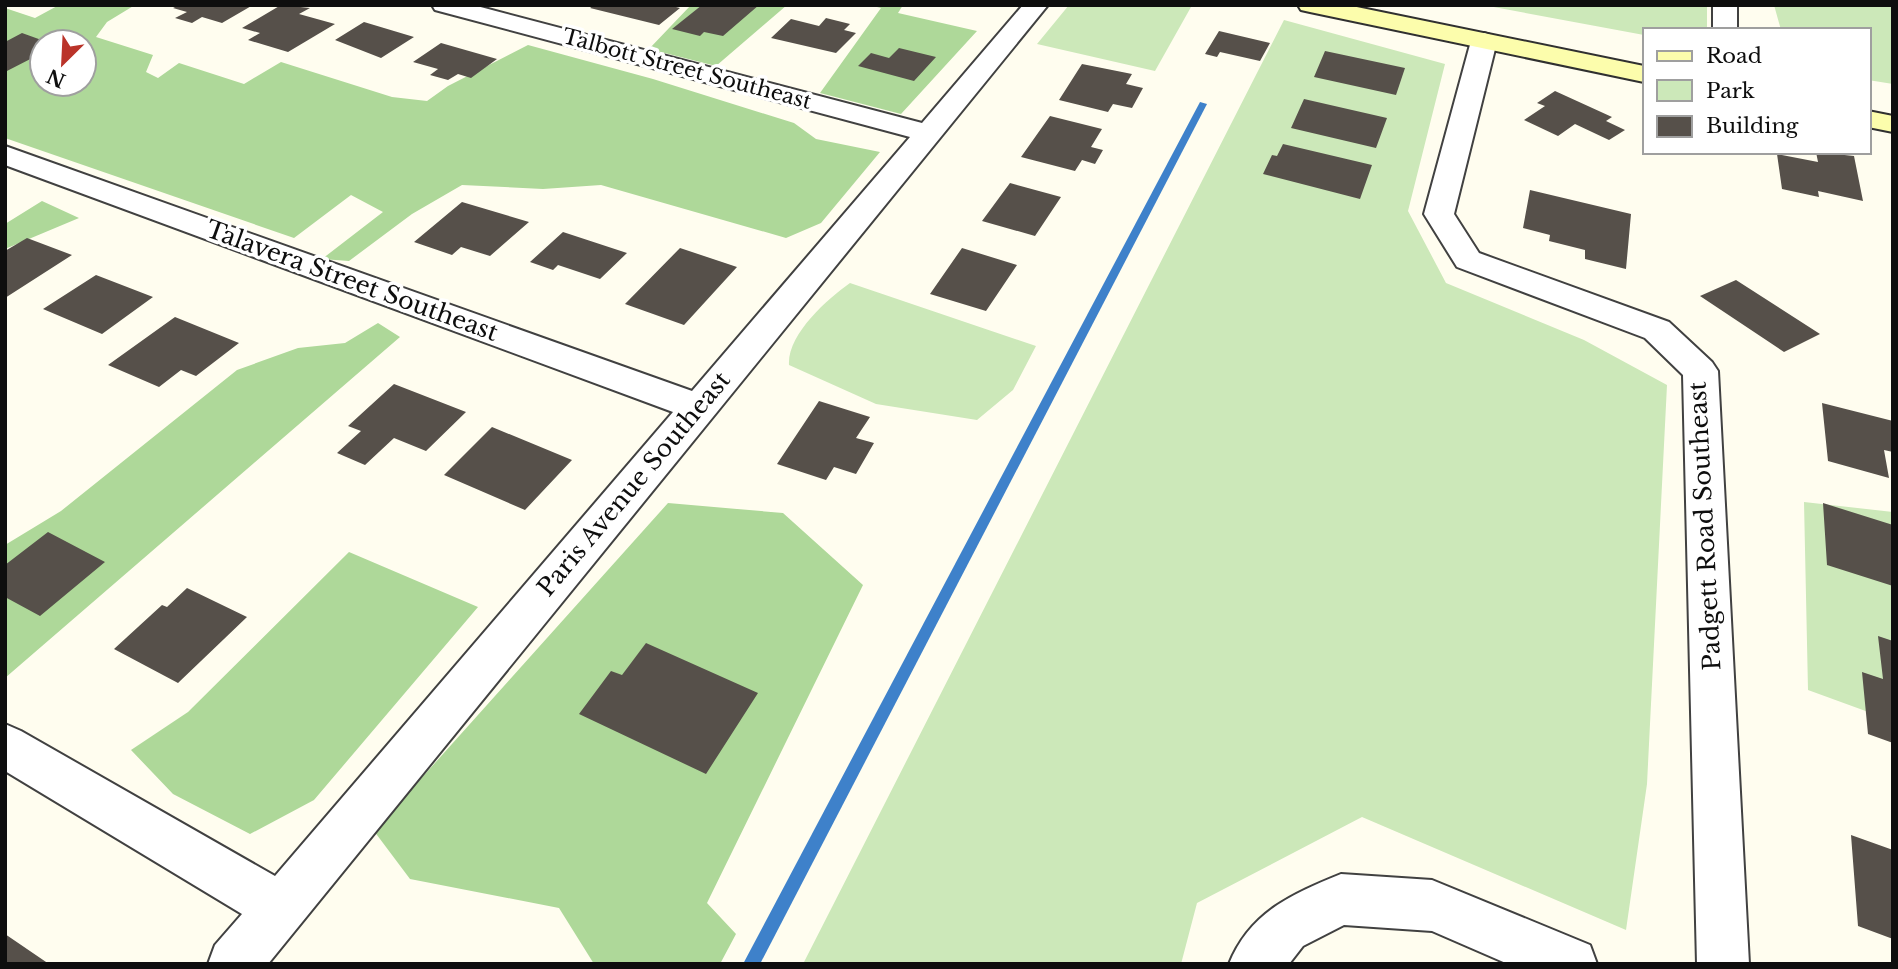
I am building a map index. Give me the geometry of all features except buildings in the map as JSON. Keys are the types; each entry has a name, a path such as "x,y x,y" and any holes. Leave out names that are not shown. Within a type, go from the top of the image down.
{"street":[{"name":"Talbott Street Southeast","path":"444,5 929,133"},
{"name":"Paris Avenue Southeast","path":"234,964 1036,5"},
{"path":"1310,5 1643,74"},
{"path":"1725,5 1725,28"},
{"name":"Padgett Road Southeast","path":"1484,41 1439,214 1468,260 1657,330 1700,371 1723,964"},
{"path":"1870,119 1893,124"},
{"name":"Talavera Street Southeast","path":"5,155 698,407"},
{"path":"5,746 281,908"},
{"path":"1255,964 1284,928 1341,898 1433,906 1571,964"}],"green space":[{"path":"59,5 135,5 107,22 98,34 98,28 28,28 28,98 98,98 98,38 153,55 146,72 158,78 179,63 244,84 281,62 392,97 427,101 448,86 528,45 653,79 794,123 816,139 880,152 821,223 786,238 601,185 543,189 462,185 412,214 349,261 322,259 383,212 351,195 294,238 5,138 5,8 35,18"},
{"path":"691,5 787,5 716,66 649,49"},
{"path":"869,5 903,5 898,13 977,31 901,114 820,93 881,8"},
{"path":"1069,5 1191,7 1155,71 1037,44"},
{"path":"1483,5 1707,5 1707,28 1643,28 1643,35"},
{"path":"1774,5 1893,5 1893,84 1870,80 1870,28 1780,28"},
{"path":"1284,20 1445,64 1408,211 1446,283 1584,340 1667,385 1647,784 1626,930 1362,817 1197,903 1181,964 803,964"},
{"path":"42,201 79,218 5,249 5,224"},
{"path":"850,283 1036,346 1013,390 977,420 876,404 789,365 794,342 801,330 830,298"},
{"path":"378,323 400,337 5,678 5,545 61,511 237,370 298,348 345,343"},
{"path":"1804,502 1893,512 1893,721 1808,690"},
{"path":"668,503 783,513 863,585 707,903 736,934 720,964 594,964 559,908 410,879 374,831"},
{"path":"349,552 478,607 314,800 250,834 173,794 131,750 188,712"}],"waterway":[{"path":"751,964 1203,104"}]}
